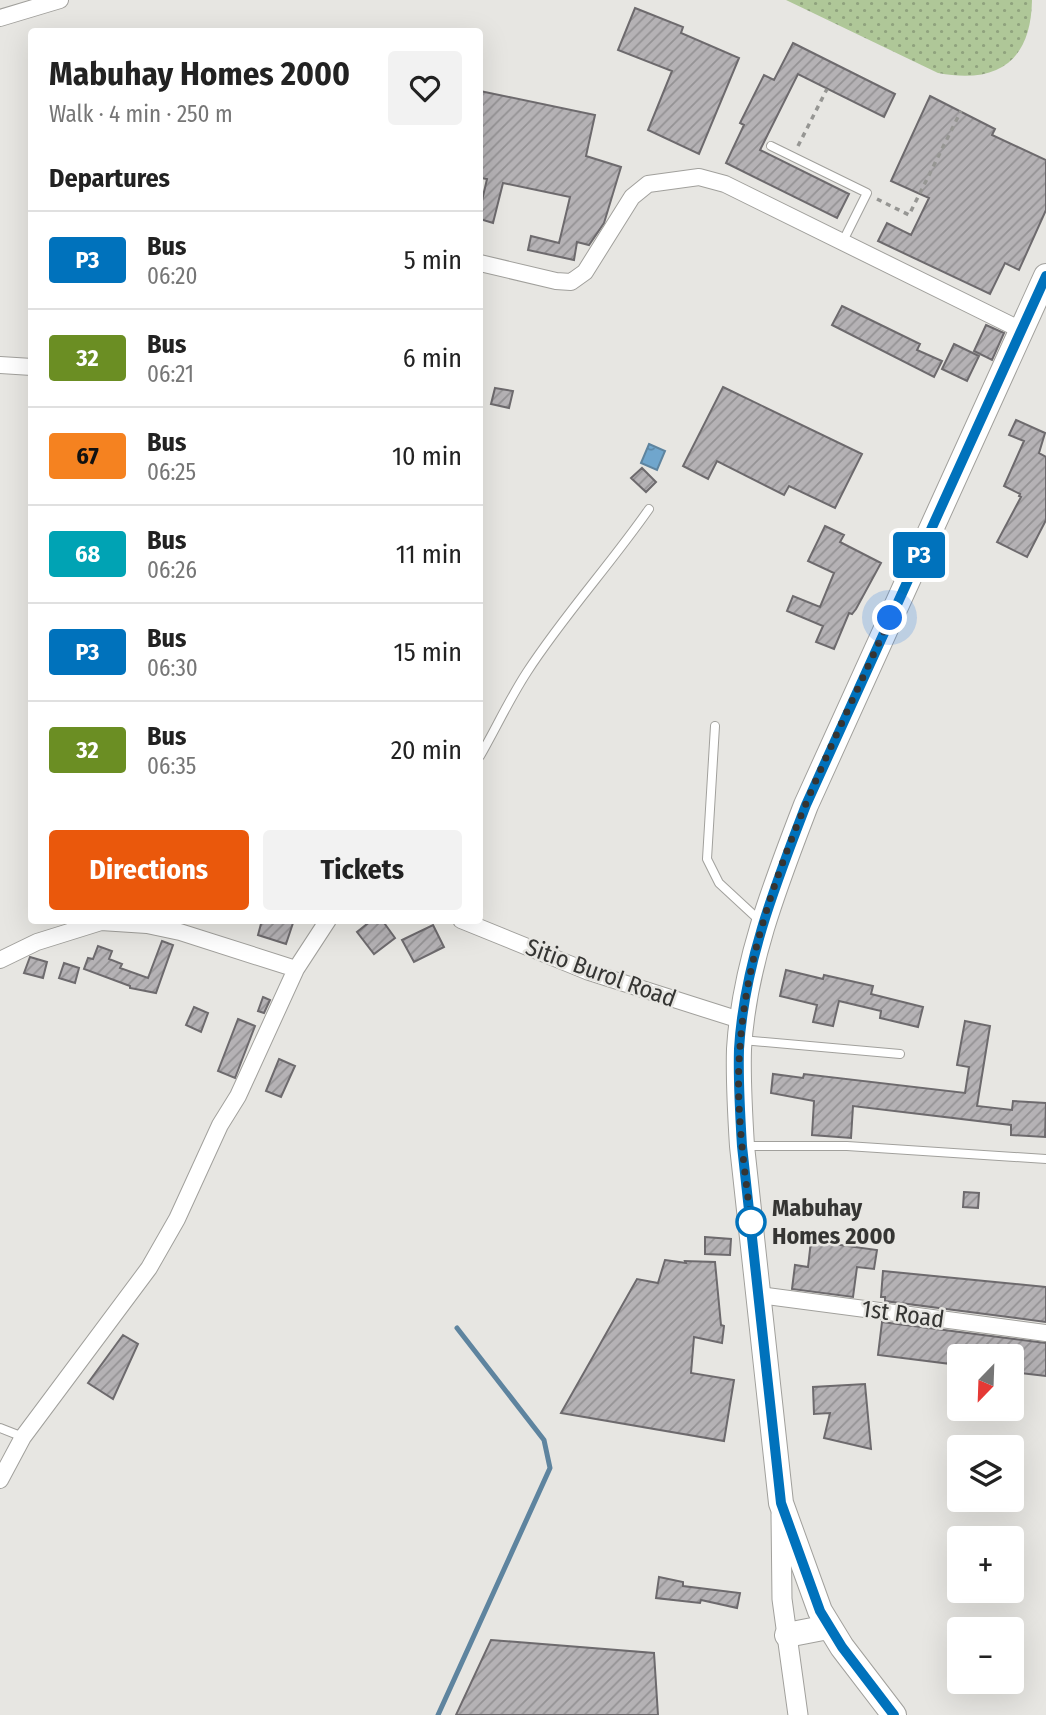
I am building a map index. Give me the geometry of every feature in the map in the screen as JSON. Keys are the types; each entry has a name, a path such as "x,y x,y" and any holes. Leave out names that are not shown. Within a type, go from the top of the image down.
{"main road":[{"path":"894,1715 828,1627 781,1503 742,1146 739,1108 741,1031 752,967 773,891 806,805 1046,276"},
{"path":"787,1635 828,1627"}],"street":[{"path":"0,18 60,0"},
{"path":"483,264 571,282 585,272 632,197 648,184 699,177 724,184 1021,330"},
{"path":"0,365 28,367"},
{"path":"0,960 37,942 96,924"},
{"path":"132,924 180,932 296,969"},
{"path":"0,1480 23,1437 149,1268 177,1219 220,1125 238,1096 296,969 325,924"},
{"name":"Sitio Burol Road","path":"471,924 741,1031"},
{"name":"1st Road","path":"760,1295 1046,1333"},
{"path":"781,1503 782,1599 798,1715"}],"lane":[{"path":"771,146 867,194 843,241"},
{"path":"483,750 525,674 649,509"},
{"path":"715,726 707,859 719,883 764,925"},
{"path":"741,1031 900,1054"},
{"path":"742,1146 848,1146 1046,1159"},
{"path":"0,1428 23,1437"}],"path":[{"path":"793,157 827,89"},
{"path":"867,194 909,215 961,111"}],"green space":[{"path":"786,0 1032,0 1025,39 1007,64 977,75 959,76 938,73"}],"water":[{"path":"649,444 665,451 657,470 641,463"}],"building":[{"path":"635,8 683,27 681,33 739,58 699,154 648,130 672,71 618,50"},
{"path":"793,43 895,94 884,117 798,74 760,150 849,194 837,218 726,163 744,125 740,123 764,75 774,80"},
{"path":"483,92 595,115 586,156 621,167 604,223 589,245 577,242 574,260 528,250 531,236 559,243 570,197 503,183 493,223 483,220 483,196 487,179 483,178"},
{"path":"930,96 995,129 992,135 1046,160 1046,210 1019,270 1005,263 990,294 878,241 887,223 911,235 929,198 891,181"},
{"path":"842,306 920,344 917,350 942,361 934,377 832,325"},
{"path":"986,325 1004,333 992,360 974,351"},
{"path":"954,344 979,356 967,381 942,369"},
{"path":"723,387 862,454 835,508 789,486 784,495 717,461 708,479 683,466"},
{"path":"495,388 513,391 509,408 491,404"},
{"path":"1016,420 1045,433 1039,453 1046,457 1046,520 1027,557 997,542 1021,497 1004,486 1024,441 1009,435"},
{"path":"642,468 656,482 646,492 631,478"},
{"path":"825,526 844,535 840,542 881,563 856,609 852,614 849,613 834,649 816,642 823,626 787,611 793,596 820,607 834,573 808,561"},
{"path":"261,924 293,924 286,944 258,935"},
{"path":"367,924 385,924 395,938 374,954 357,932"},
{"path":"433,925 444,947 414,962 402,940"},
{"path":"162,941 173,945 156,993 130,988 84,969 88,958 93,959 98,946 112,951 109,959 122,964 120,968 148,978"},
{"path":"30,957 47,962 43,978 24,973"},
{"path":"64,963 79,968 75,983 59,978"},
{"path":"786,970 823,979 824,975 873,986 871,994 923,1007 918,1027 880,1018 881,1011 839,1001 833,1026 813,1022 817,1005 780,996"},
{"path":"263,997 270,1000 264,1013 258,1011"},
{"path":"194,1007 208,1013 201,1032 186,1025"},
{"path":"238,1019 255,1026 235,1078 218,1071"},
{"path":"965,1021 990,1026 977,1106 1012,1110 1013,1101 1046,1103 1045,1137 1011,1135 1011,1125 853,1106 851,1138 812,1135 814,1101 771,1093 773,1074 803,1078 804,1074 965,1093 969,1067 957,1065"},
{"path":"279,1059 295,1066 281,1097 266,1091"},
{"path":"964,1192 979,1193 978,1208 963,1207"},
{"path":"705,1237 731,1239 730,1255 705,1254"},
{"path":"811,1241 877,1250 874,1269 857,1267 853,1297 792,1289 795,1265 808,1267"},
{"path":"665,1260 686,1263 685,1261 715,1262 721,1325 724,1326 722,1343 694,1337 691,1373 734,1380 724,1441 561,1413 637,1279 658,1283"},
{"path":"883,1271 1046,1287 1046,1322 885,1301 885,1297 881,1297"},
{"path":"882,1322 1046,1343 1046,1376 1024,1373 1024,1344 947,1344 947,1364 878,1355"},
{"path":"123,1335 138,1344 113,1399 88,1383"},
{"path":"865,1384 871,1449 824,1438 830,1413 814,1414 813,1387"},
{"path":"659,1577 683,1582 683,1586 740,1593 737,1608 701,1600 700,1603 656,1598"},
{"path":"491,1640 654,1653 658,1715 456,1715"}],"waterway":[{"path":"438,1715 550,1468 544,1440 457,1328"}],"bus line":[{"name":"P3","path":"894,1715 828,1627 781,1503 742,1146 739,1108 740,1040 752,967 773,891 806,805 1046,276"}],"place":[{"name":"Mabuhay Homes 2000","path":"751,1222"}],"route":[{"path":"751,1222 739,1108 739,1051 752,967 773,891 806,805 890,618"}]}
